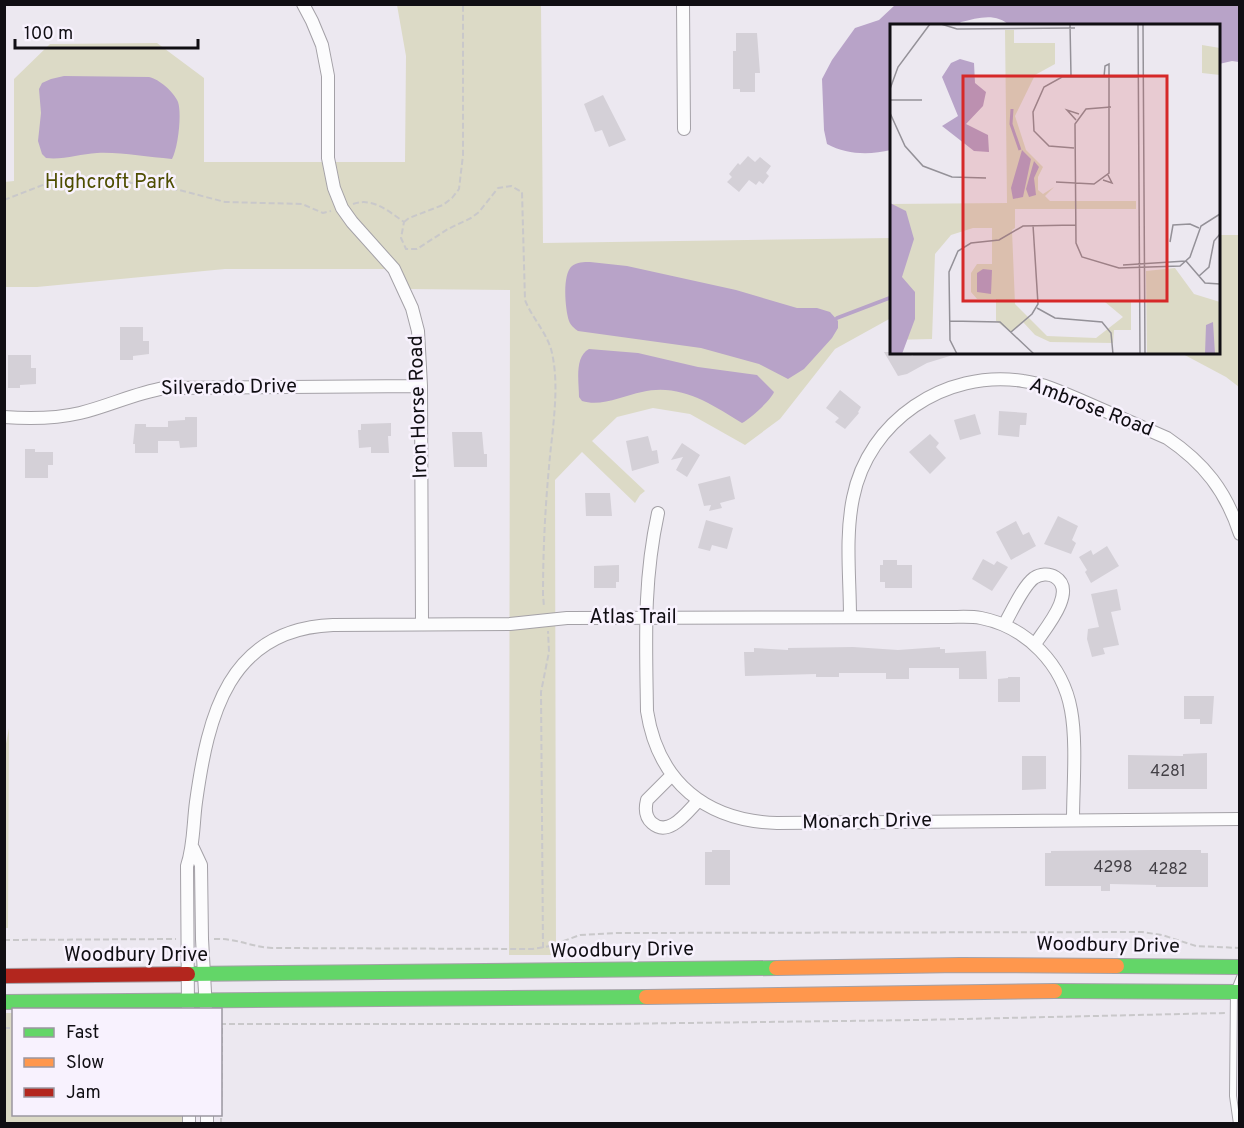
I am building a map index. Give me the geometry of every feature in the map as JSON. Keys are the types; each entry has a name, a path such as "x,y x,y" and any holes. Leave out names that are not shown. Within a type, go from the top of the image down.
{"main road":[{"name":"Woodbury Drive","path":"4,976 960,965 1239,968"},
{"path":"4,1002 188,1005 1016,991 1237,992"}],"street":[{"name":"Iron Horse Road","path":"303,4 322,45 328,76 328,158 334,188 339,202 352,222 394,269 405,289 418,331 421,386 422,624"},
{"path":"683,4 684,129"},
{"name":"Ambrose Road","path":"850,617 850,518 860,474 868,454 892,424 907,411 940,391 973,381 1015,380 1049,387 1167,438 1183,448 1207,471 1226,500 1239,534"},
{"name":"Silverado Drive","path":"4,417 56,418 81,413 147,391 165,388 421,386"},
{"name":"Monarch Drive","path":"658,513 648,566 646,618 649,726 660,756 672,775 698,801 727,816 759,823 1239,819"},
{"path":"1004,625 1033,578 1045,574 1057,577 1064,589 1062,603 1035,644"},
{"name":"Atlas Trail","path":"188,1005 187,866 193,848 199,785 212,729 228,684 244,661 266,644 288,633 321,625 510,624 567,618 970,617 1004,625 1035,644 1063,682 1072,712 1073,820"},
{"path":"672,775 647,800 646,812 652,823 663,827 672,825 698,801"},
{"name":"Atlas Trail","path":"193,848 201,865 206,1004"}],"lane":[{"path":"1237,1124 1233,1096 1234,1012 1239,977"}],"path":[{"path":"463,4 463,155 459,189 443,205 409,218 404,222 401,231 406,249 417,249 479,212 498,188 511,186 522,192 525,300 548,342 552,354 554,378 554,416 545,512 543,596 545,611"},
{"path":"4,200 48,183 75,181 134,183 179,190 225,202 302,204 320,213 328,213"},
{"path":"356,203 371,202 404,222"},
{"path":"543,948 542,692 549,651 549,636"},
{"path":"210,939 232,939 263,948 543,948 580,935 609,933 1142,932 1162,935 1196,946 1239,948"},
{"path":"4,940 176,939"},
{"path":"222,1024 689,1023 1234,1012"}],"green space":[{"name":"Highcroft Park","path":"397,5 541,5 543,243 890,238 890,319 835,349 780,419 745,445 690,414 653,408 617,417 592,441 645,491 635,503 582,452 555,480 556,955 509,955 510,290 405,289 393,269 225,269 37,287 5,287 4,182 14,181 14,79 50,44 157,43 204,78 204,162 405,162 406,56"},
{"path":"1220,235 1239,235 1239,387 1226,377 1183,354 1220,354"},
{"path":"9,728 8,928 5,928 4,754"},
{"path":"4,1013 12,1013 12,1116 185,1116 185,1123 5,1123"}],"shaded area":[{"path":"895,5 1239,5 1239,62 1220,64 1220,24 1008,24 999,19 987,17 959,24 890,24 890,150 859,153 835,148 827,144 824,130 822,79 832,60 855,28 879,20"},
{"path":"64,76 149,77 162,83 173,94 179,107 178,139 172,159 106,153 46,158 42,154 38,141 41,113 39,89 42,83"},
{"path":"590,262 627,266 736,290 797,308 817,308 830,312 838,321 838,328 804,369 788,379 759,364 701,348 578,331 569,321 568,316 565,292 567,276 572,266"},
{"path":"589,349 638,353 698,367 757,375 774,392 760,409 742,423 707,402 669,390 642,392 597,403 582,401 579,397 579,364 584,353"}],"building":[{"path":"736,33 757,33 760,73 755,73 755,92 740,92 740,89 733,89 733,51 736,51"},
{"path":"603,95 626,140 609,147 602,130 595,132 584,104"},
{"path":"748,156 755,162 760,157 771,166 766,173 769,176 763,184 759,181 756,185 749,180 739,192 727,182 732,177 729,174"},
{"path":"120,327 143,327 143,341 149,341 149,354 133,356 133,360 120,360"},
{"path":"884,352 912,356 915,354 953,354 927,363 907,374 898,376"},
{"path":"8,355 31,355 31,368 36,368 36,384 8,388"},
{"path":"840,390 861,407 859,413 845,429 835,422 839,418 826,408"},
{"path":"999,411 1027,413 1026,425 1020,425 1019,437 998,435"},
{"path":"975,414 981,434 960,440 954,420"},
{"path":"185,417 197,417 197,447 180,448 179,441 158,441 158,453 135,453 135,444 133,444 135,424 146,424 146,427 168,427 168,421 185,420"},
{"path":"391,423 391,436 388,436 389,453 371,453 371,447 359,448 358,430 361,430 361,424"},
{"path":"452,432 482,432 484,454 487,454 487,467 454,467"},
{"path":"930,434 939,443 936,447 946,458 930,474 909,452"},
{"path":"648,436 652,451 657,450 659,463 632,471 626,441"},
{"path":"682,443 700,455 687,477 676,470 683,457 671,460"},
{"path":"25,449 35,449 35,452 53,452 53,465 48,465 48,478 25,478"},
{"path":"730,476 735,499 720,503 722,508 709,511 711,505 704,506 698,484"},
{"path":"585,493 610,493 612,516 586,516"},
{"path":"1058,516 1078,526 1072,540 1076,543 1071,554 1044,544"},
{"path":"706,520 733,528 727,549 712,545 710,551 698,548"},
{"path":"1016,521 1023,535 1029,532 1036,546 1011,560 996,532"},
{"path":"1107,546 1119,566 1091,583 1085,572 1087,570 1079,557 1091,550 1093,555"},
{"path":"983,559 994,565 997,561 1008,567 992,591 972,579"},
{"path":"883,560 897,560 897,565 912,565 912,588 885,588 885,582 880,582 880,565 883,565"},
{"path":"619,565 619,582 616,582 616,588 594,588 594,566"},
{"path":"1117,589 1121,610 1111,612 1119,645 1103,648 1105,654 1092,657 1087,639 1088,629 1099,627 1091,594"},
{"path":"853,647 898,650 940,647 940,649 945,649 945,653 986,651 987,679 959,679 959,668 909,668 909,679 886,679 886,673 839,673 839,677 816,677 816,674 745,676 744,652 754,652 754,648 788,650 788,648"},
{"path":"1020,677 1020,702 998,702 998,679"},
{"path":"1184,696 1214,696 1212,724 1200,724 1200,719 1184,719"},
{"path":"1207,753 1207,789 1128,789 1128,755 1183,756 1183,754"},
{"path":"1022,756 1046,756 1046,789 1022,790"},
{"path":"712,850 730,850 730,885 705,885 705,852 712,852"},
{"path":"1201,850 1201,853 1208,853 1208,887 1110,884 1110,891 1101,891 1101,886 1045,886 1045,853 1051,853 1051,851"}],"waterway":[{"path":"837,318 890,298"}],"traffic: fast":[{"path":"1117,966 1240,967"},
{"path":"188,974 776,968"},
{"path":"1055,991 1240,992"},
{"path":"4,1002 646,997"}],"traffic: slow":[{"path":"776,968 960,965 1117,966"},
{"path":"646,997 1055,991"}],"traffic: jam":[{"path":"4,976 188,974"}]}
